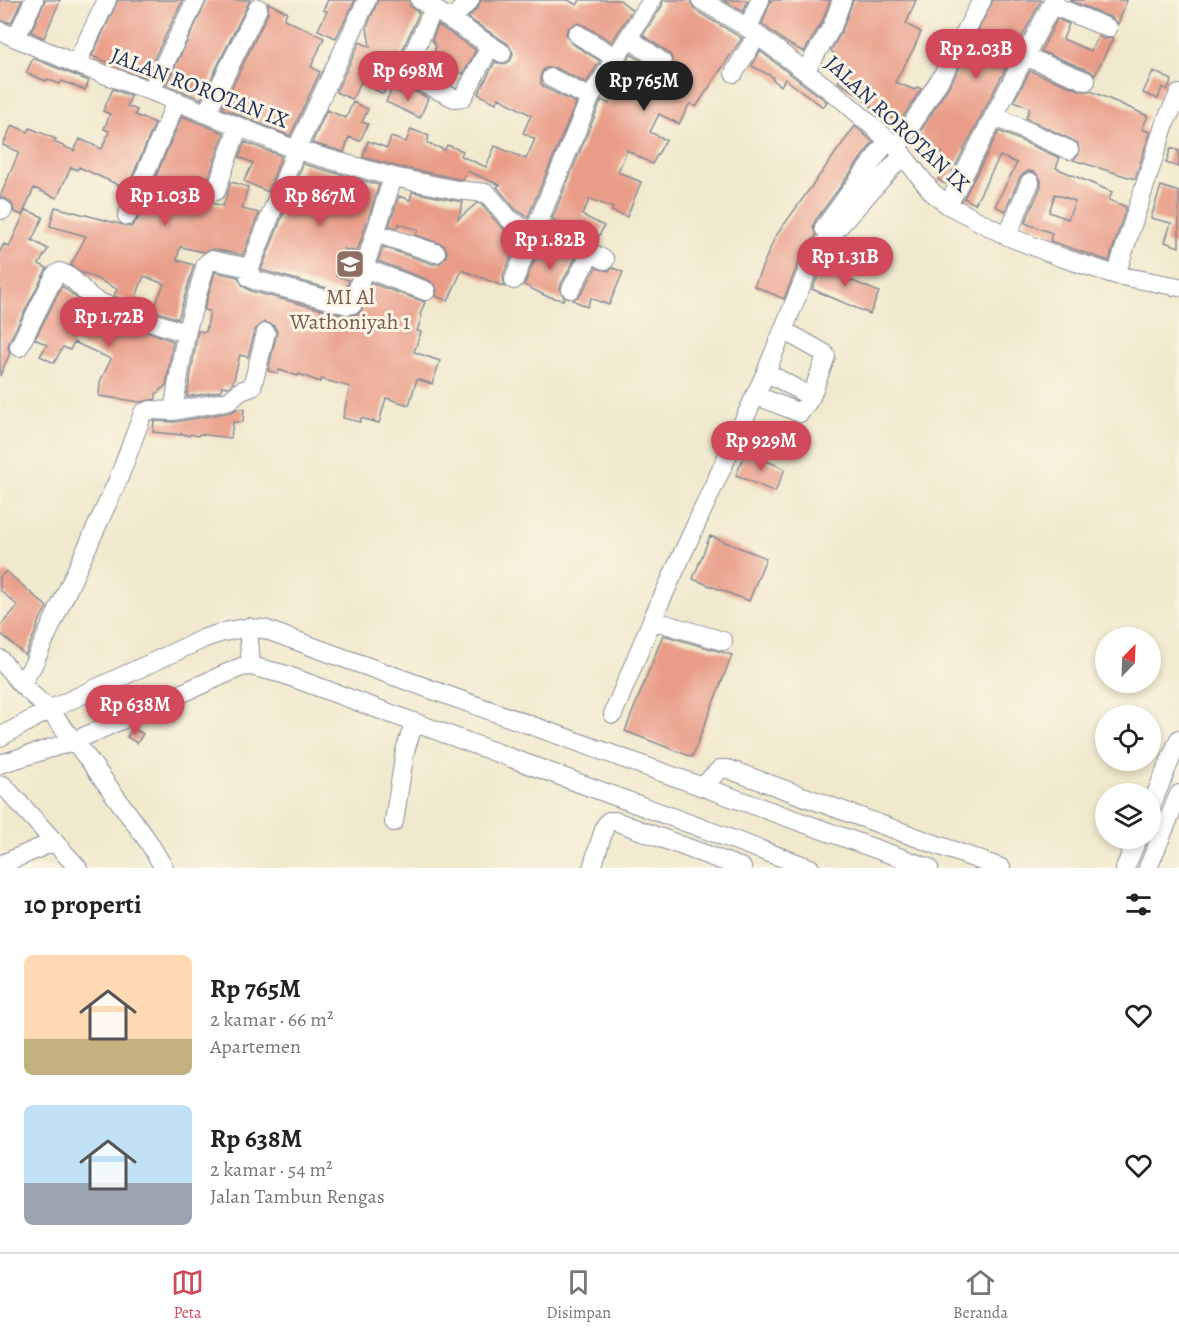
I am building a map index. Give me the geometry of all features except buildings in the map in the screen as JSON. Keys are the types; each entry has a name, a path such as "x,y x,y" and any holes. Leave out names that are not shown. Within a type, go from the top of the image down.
{"street":[{"path":"8,34 34,0"},
{"path":"76,64 107,0"},
{"path":"151,91 196,0"},
{"name":"JALAN ROROTAN IX","path":"8,34 76,64 151,91 296,150 367,0"},
{"path":"451,20 470,0"},
{"name":"JALAN ROROTAN IX","path":"701,0 753,32 806,70 850,106 896,148 932,192 948,205 1007,236 1063,258 1116,275 1179,287"},
{"path":"734,73 753,32 760,0"},
{"path":"806,70 832,27 842,0"},
{"path":"613,714 652,620 766,372 818,250 896,148 944,73 982,0"},
{"path":"948,205 1053,2 1108,28"},
{"path":"514,280 590,98 629,38 643,3"},
{"path":"427,4 496,50 463,97 454,98 404,74 427,4"},
{"path":"206,114 258,8"},
{"path":"577,34 616,58"},
{"path":"629,38 662,62"},
{"path":"1024,56 1086,81"},
{"path":"551,78 590,98"},
{"path":"1116,275 1165,123 1179,94"},
{"path":"126,216 176,102"},
{"path":"994,116 1069,150"},
{"path":"216,191 238,127"},
{"path":"821,232 870,168 896,148"},
{"path":"393,177 354,303 351,305 249,277 250,268 296,150 393,177 457,190 487,193 508,219 598,256 571,289"},
{"path":"1007,236 1030,182"},
{"path":"375,233 436,253"},
{"path":"173,411 186,333 206,264 213,261 250,268"},
{"path":"364,268 426,291"},
{"path":"19,347 55,275 60,272 69,275 84,292 95,300 138,318 186,333"},
{"path":"755,395 800,413 811,397 826,356 783,330"},
{"path":"27,675 118,480 143,413 151,410 173,411 230,401 241,391 252,387 266,333"},
{"path":"766,372 811,397"},
{"path":"652,620 723,641"},
{"path":"248,627 251,666"},
{"path":"0,737 49,710 205,638 232,629 264,628 546,732 929,868"},
{"path":"0,659 27,675 49,710 148,841 164,868"},
{"path":"0,764 74,741 241,667 251,666 283,674 810,868"},
{"path":"394,822 405,751 414,723"},
{"path":"1160,783 1179,739"},
{"path":"703,786 720,769 728,769 1001,868"},
{"path":"1,786 78,868"},
{"path":"1148,868 1179,794"},
{"path":"592,868 605,826 609,821 615,821 742,868"},
{"path":"889,854 896,830"},
{"path":"0,865 53,842"},
{"path":"1125,868 1133,849"}],"green space":[{"path":"346,251 365,256 358,281 338,275"}],"place":[{"name":"MI Al Wathoniyah 1","path":"350,264"}]}
